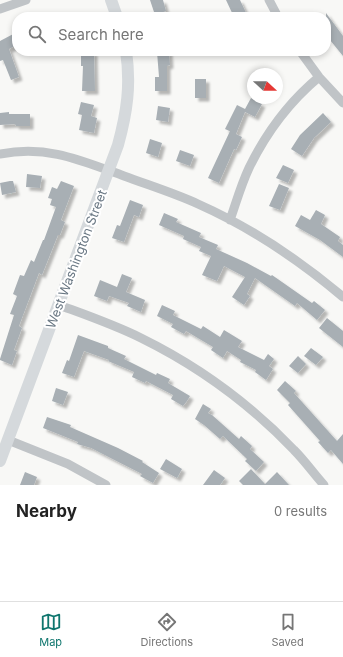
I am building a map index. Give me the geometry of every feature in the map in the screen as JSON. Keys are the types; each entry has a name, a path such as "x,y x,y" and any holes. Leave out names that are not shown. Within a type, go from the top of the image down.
{"street":[{"path":"0,9 26,0"},
{"path":"111,0 116,12"},
{"path":"269,0 275,12"},
{"name":"West Washington Street","path":"0,461 118,145 125,120 128,90 129,70 127,56"},
{"path":"304,56 319,77 343,103"},
{"path":"230,220 248,170 272,126 287,108 319,77"},
{"path":"0,154 12,152 52,153 78,159 177,195 230,220 267,240 300,262 343,297"},
{"path":"59,304 140,337 181,360 224,388 282,438 324,485"},
{"path":"8,440 68,464 106,485"}],"building":[{"path":"150,0 163,0 166,11 154,12"},
{"path":"226,0 240,0 246,12 232,12"},
{"path":"331,20 343,36 343,56 331,41"},
{"path":"12,35 12,48 9,49 19,77 11,80 3,60 0,61 0,41"},
{"path":"81,56 94,56 95,91 82,91 83,66 81,66"},
{"path":"157,56 169,56 170,65 167,66 167,91 155,91 155,77 159,77"},
{"path":"195,79 206,79 206,98 195,98"},
{"path":"81,102 94,105 91,116 97,118 94,133 79,130 82,115 78,114"},
{"path":"248,104 262,104 255,117 245,112 236,134 225,129 237,105 245,109"},
{"path":"158,106 170,108 168,122 156,120"},
{"path":"9,112 9,114 30,114 30,126 16,126 15,124 0,125 0,113"},
{"path":"323,113 331,122 314,138 302,156 291,149 300,135"},
{"path":"230,131 242,137 236,150 234,149 219,183 208,178"},
{"path":"150,139 162,143 158,157 146,153"},
{"path":"180,150 194,155 190,166 176,161"},
{"path":"283,165 294,170 288,183 276,178"},
{"path":"27,174 42,176 40,188 26,187"},
{"path":"13,181 16,192 2,195 0,183"},
{"path":"61,181 74,186 61,220 65,222 60,235 58,235 42,275 39,273 19,326 22,328 14,350 17,351 12,365 0,359 14,315 10,314 17,296 13,294 20,275 24,276 31,260 34,262 44,240 56,207 50,205 52,199 48,198 52,187 57,189"},
{"path":"279,184 289,188 280,210 269,206"},
{"path":"130,200 143,205 139,217 134,215 124,242 112,238 117,225 120,226"},
{"path":"316,210 325,215 321,224 340,237 338,241 343,245 343,257 320,240 295,226 301,215 310,220"},
{"path":"164,213 178,219 176,222 201,233 199,237 218,245 216,249 271,276 272,275 312,303 314,301 325,310 317,320 297,303 295,306 255,278 247,294 250,296 244,305 232,297 245,277 224,266 217,281 202,275 211,256 199,251 201,247 183,239 184,236 159,225"},
{"path":"122,274 132,278 126,292 145,300 141,312 127,306 129,303 109,296 107,301 94,296 100,280 117,287"},
{"path":"162,305 175,311 173,315 201,329 203,326 220,337 224,330 242,341 238,347 264,360 268,354 274,359 269,366 273,369 266,380 255,372 256,370 240,362 241,360 227,351 223,358 211,350 213,347 186,331 184,334 171,327 173,324 157,316"},
{"path":"327,318 343,331 343,347 319,328"},
{"path":"78,335 108,346 108,348 126,356 124,359 156,375 157,373 170,379 168,383 190,396 183,406 171,399 173,395 146,381 145,383 132,377 134,372 108,361 109,360 84,351 74,377 62,373 67,360 69,361"},
{"path":"311,348 323,357 316,365 304,356"},
{"path":"298,356 306,364 298,373 289,366"},
{"path":"285,381 296,391 294,393 337,441 343,434 343,464 331,450 328,453 318,442 320,441 288,405 290,403 277,390"},
{"path":"56,388 68,392 63,405 52,401"},
{"path":"203,404 211,409 208,413 239,439 241,436 252,446 250,449 264,462 256,471 245,461 247,459 223,436 220,439 195,419"},
{"path":"47,417 71,425 70,427 118,448 143,461 142,462 159,473 153,483 140,476 142,474 91,448 77,444 78,442 43,428"},
{"path":"166,459 182,469 177,478 160,469"},
{"path":"251,469 265,484 277,472 289,485 243,485 239,481"},
{"path":"214,470 225,478 220,485 203,485"},
{"path":"25,472 37,477 34,485 20,485"}]}
